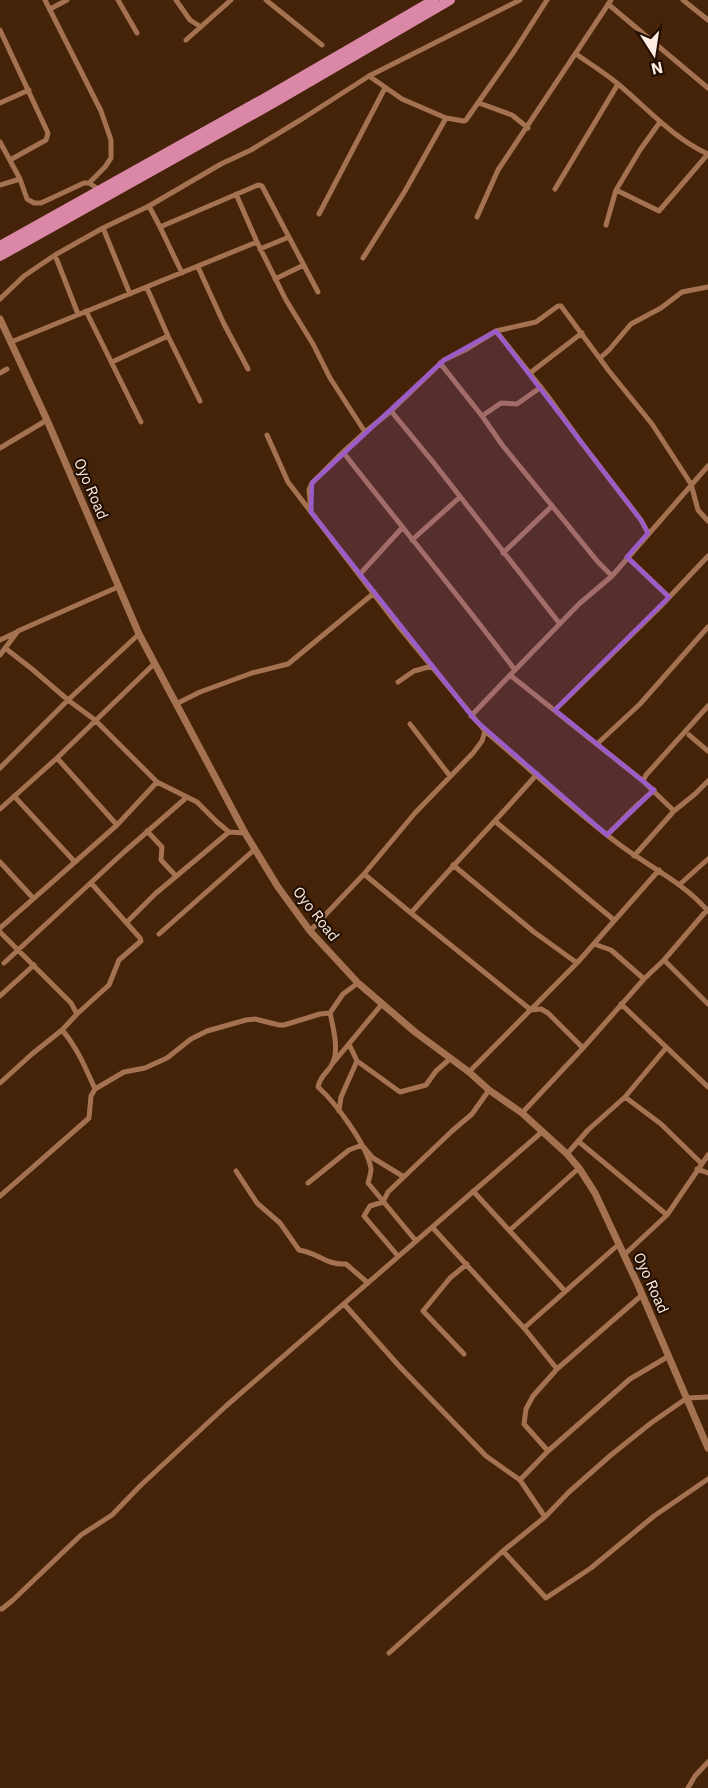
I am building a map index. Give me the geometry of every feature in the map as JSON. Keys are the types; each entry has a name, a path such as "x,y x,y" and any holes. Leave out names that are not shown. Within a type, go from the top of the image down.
{"highway":[{"path":"0,246 266,98 434,0"},
{"path":"0,256 275,102 450,0"}],"street":[{"path":"45,0 101,111 111,140 111,158 89,183"},
{"path":"50,9 67,0"},
{"path":"118,0 137,33"},
{"path":"176,0 190,21 201,27"},
{"path":"186,40 231,0"},
{"path":"266,0 322,45"},
{"path":"274,7 280,0"},
{"path":"0,299 24,276 55,255 149,206 221,164 251,150 369,76 520,0"},
{"path":"369,76 402,99 446,118 466,120 547,0"},
{"path":"682,0 708,20"},
{"path":"477,217 498,170 610,2 708,88"},
{"path":"0,30 48,136 46,140 10,160"},
{"path":"576,54 618,84 660,122 694,148 708,154 659,211 616,190"},
{"path":"555,189 618,84"},
{"path":"319,214 385,88"},
{"path":"0,103 29,90"},
{"path":"479,103 512,115 528,128"},
{"path":"363,258 405,191 446,118"},
{"path":"606,225 616,190 660,122"},
{"path":"0,142 27,198 34,203 41,203 84,183 89,183 100,190"},
{"path":"0,185 20,180"},
{"path":"160,227 258,185 262,186 318,292"},
{"path":"236,194 275,279 330,378 365,432"},
{"path":"149,206 182,273"},
{"path":"103,228 130,294"},
{"path":"260,249 289,237"},
{"path":"11,342 257,242"},
{"path":"55,255 78,314"},
{"path":"275,279 304,265"},
{"path":"198,267 224,324 249,369"},
{"path":"147,288 200,401"},
{"path":"600,358 631,324 661,308 682,291 707,289"},
{"path":"311,512 309,490 312,483 440,363 496,331 536,322 561,306 652,424 692,484 698,510 708,521"},
{"path":"86,311 141,422"},
{"name":"Oyo Road","path":"0,319 47,420 139,634 245,833 278,887 310,931 358,983 489,1090 522,1113 579,1168 595,1193 619,1244 708,1448"},
{"path":"496,331 542,387 641,520 648,533"},
{"path":"530,372 582,333"},
{"path":"112,363 168,336"},
{"path":"440,363 483,416 503,446 612,576"},
{"path":"0,373 7,369"},
{"path":"483,416 501,403 517,404 542,387"},
{"path":"391,411 560,624"},
{"path":"0,448 47,420"},
{"path":"267,435 288,482 471,716 485,731 607,835 634,856 693,894 707,910 664,960 522,1113"},
{"path":"343,452 460,599 512,673 654,790 674,811"},
{"path":"471,716 579,604 612,576 708,466"},
{"path":"412,540 460,496"},
{"path":"503,553 552,506"},
{"path":"360,574 402,528"},
{"path":"555,710 708,556"},
{"path":"627,557 669,597"},
{"path":"0,640 118,587"},
{"path":"176,704 200,692 252,673 288,664 374,593"},
{"path":"597,744 640,704 708,627"},
{"path":"0,655 18,631"},
{"path":"0,768 139,634"},
{"path":"5,648 96,720 157,782 197,802 229,832 245,833"},
{"path":"0,809 57,758 155,663"},
{"path":"399,682 414,671 432,666"},
{"path":"643,781 681,737 689,732 708,706"},
{"path":"411,724 450,776"},
{"path":"310,931 364,874 415,813 473,753 482,741 485,731"},
{"path":"689,732 708,751"},
{"path":"57,758 117,825"},
{"path":"411,914 537,774"},
{"path":"634,856 674,811 696,794 708,781"},
{"path":"77,1014 71,1003 0,930 74,861 117,825 157,782"},
{"path":"607,835 654,790"},
{"path":"14,796 74,861"},
{"path":"4,963 187,797"},
{"path":"495,822 614,920"},
{"path":"147,831 162,847 161,860 176,876"},
{"path":"127,922 155,894 229,832"},
{"path":"159,934 255,849"},
{"path":"679,885 708,859"},
{"path":"0,862 33,898"},
{"path":"453,865 534,932 577,963"},
{"path":"469,1072 577,963 659,870"},
{"path":"364,874 531,1010 541,1009 548,1013 583,1048"},
{"path":"1,1079 62,1030 109,985 119,960 141,941 127,922 91,884"},
{"path":"594,944 611,950 644,979"},
{"path":"664,960 708,1004"},
{"path":"0,996 33,965"},
{"path":"333,1063 335,1049 330,1013 343,994 358,983"},
{"path":"382,1004 320,1078 318,1087 328,1096 373,1158 404,1177"},
{"path":"621,1005 708,1087"},
{"path":"0,1197 89,1118 91,1096 95,1089 124,1072 145,1068 167,1058 191,1039 207,1031 246,1020 255,1019 284,1025 330,1013"},
{"path":"62,1030 68,1036 95,1089"},
{"path":"349,1044 357,1061 400,1092 426,1085 436,1071 451,1058"},
{"path":"567,1154 625,1097 666,1048"},
{"path":"339,1111 341,1097 357,1061"},
{"path":"398,1256 364,1216 370,1206 383,1202 388,1192 472,1114 489,1090"},
{"path":"625,1097 660,1124 701,1163"},
{"path":"0,1609 13,1600 81,1535 112,1515 226,1406 543,1131"},
{"path":"578,1141 667,1215"},
{"path":"308,1183 349,1150 362,1145"},
{"path":"362,1145 371,1169 368,1183 416,1241"},
{"path":"624,1255 667,1215 708,1155"},
{"path":"510,1230 579,1168"},
{"path":"697,1169 708,1173"},
{"path":"236,1171 257,1203 280,1223 299,1250 312,1252 334,1264 346,1264 368,1283"},
{"path":"473,1191 566,1291"},
{"path":"433,1227 524,1328 557,1370"},
{"path":"524,1328 619,1244"},
{"path":"464,1354 423,1311 450,1278 467,1264"},
{"path":"548,1451 524,1424 526,1409 533,1396 557,1370 642,1295"},
{"path":"344,1304 400,1367 486,1456 520,1480 545,1517"},
{"path":"520,1480 548,1451 630,1379 669,1356"},
{"path":"389,1653 503,1551 545,1517 611,1455 687,1398 708,1397"},
{"path":"503,1551 546,1598 591,1568 654,1516 708,1479"},
{"path":"688,1788 708,1762"}],"highlighted area":[{"path":"496,331 641,520 648,533 627,557 669,597 555,710 654,790 607,835 475,720 311,512 312,483 444,360"}]}
